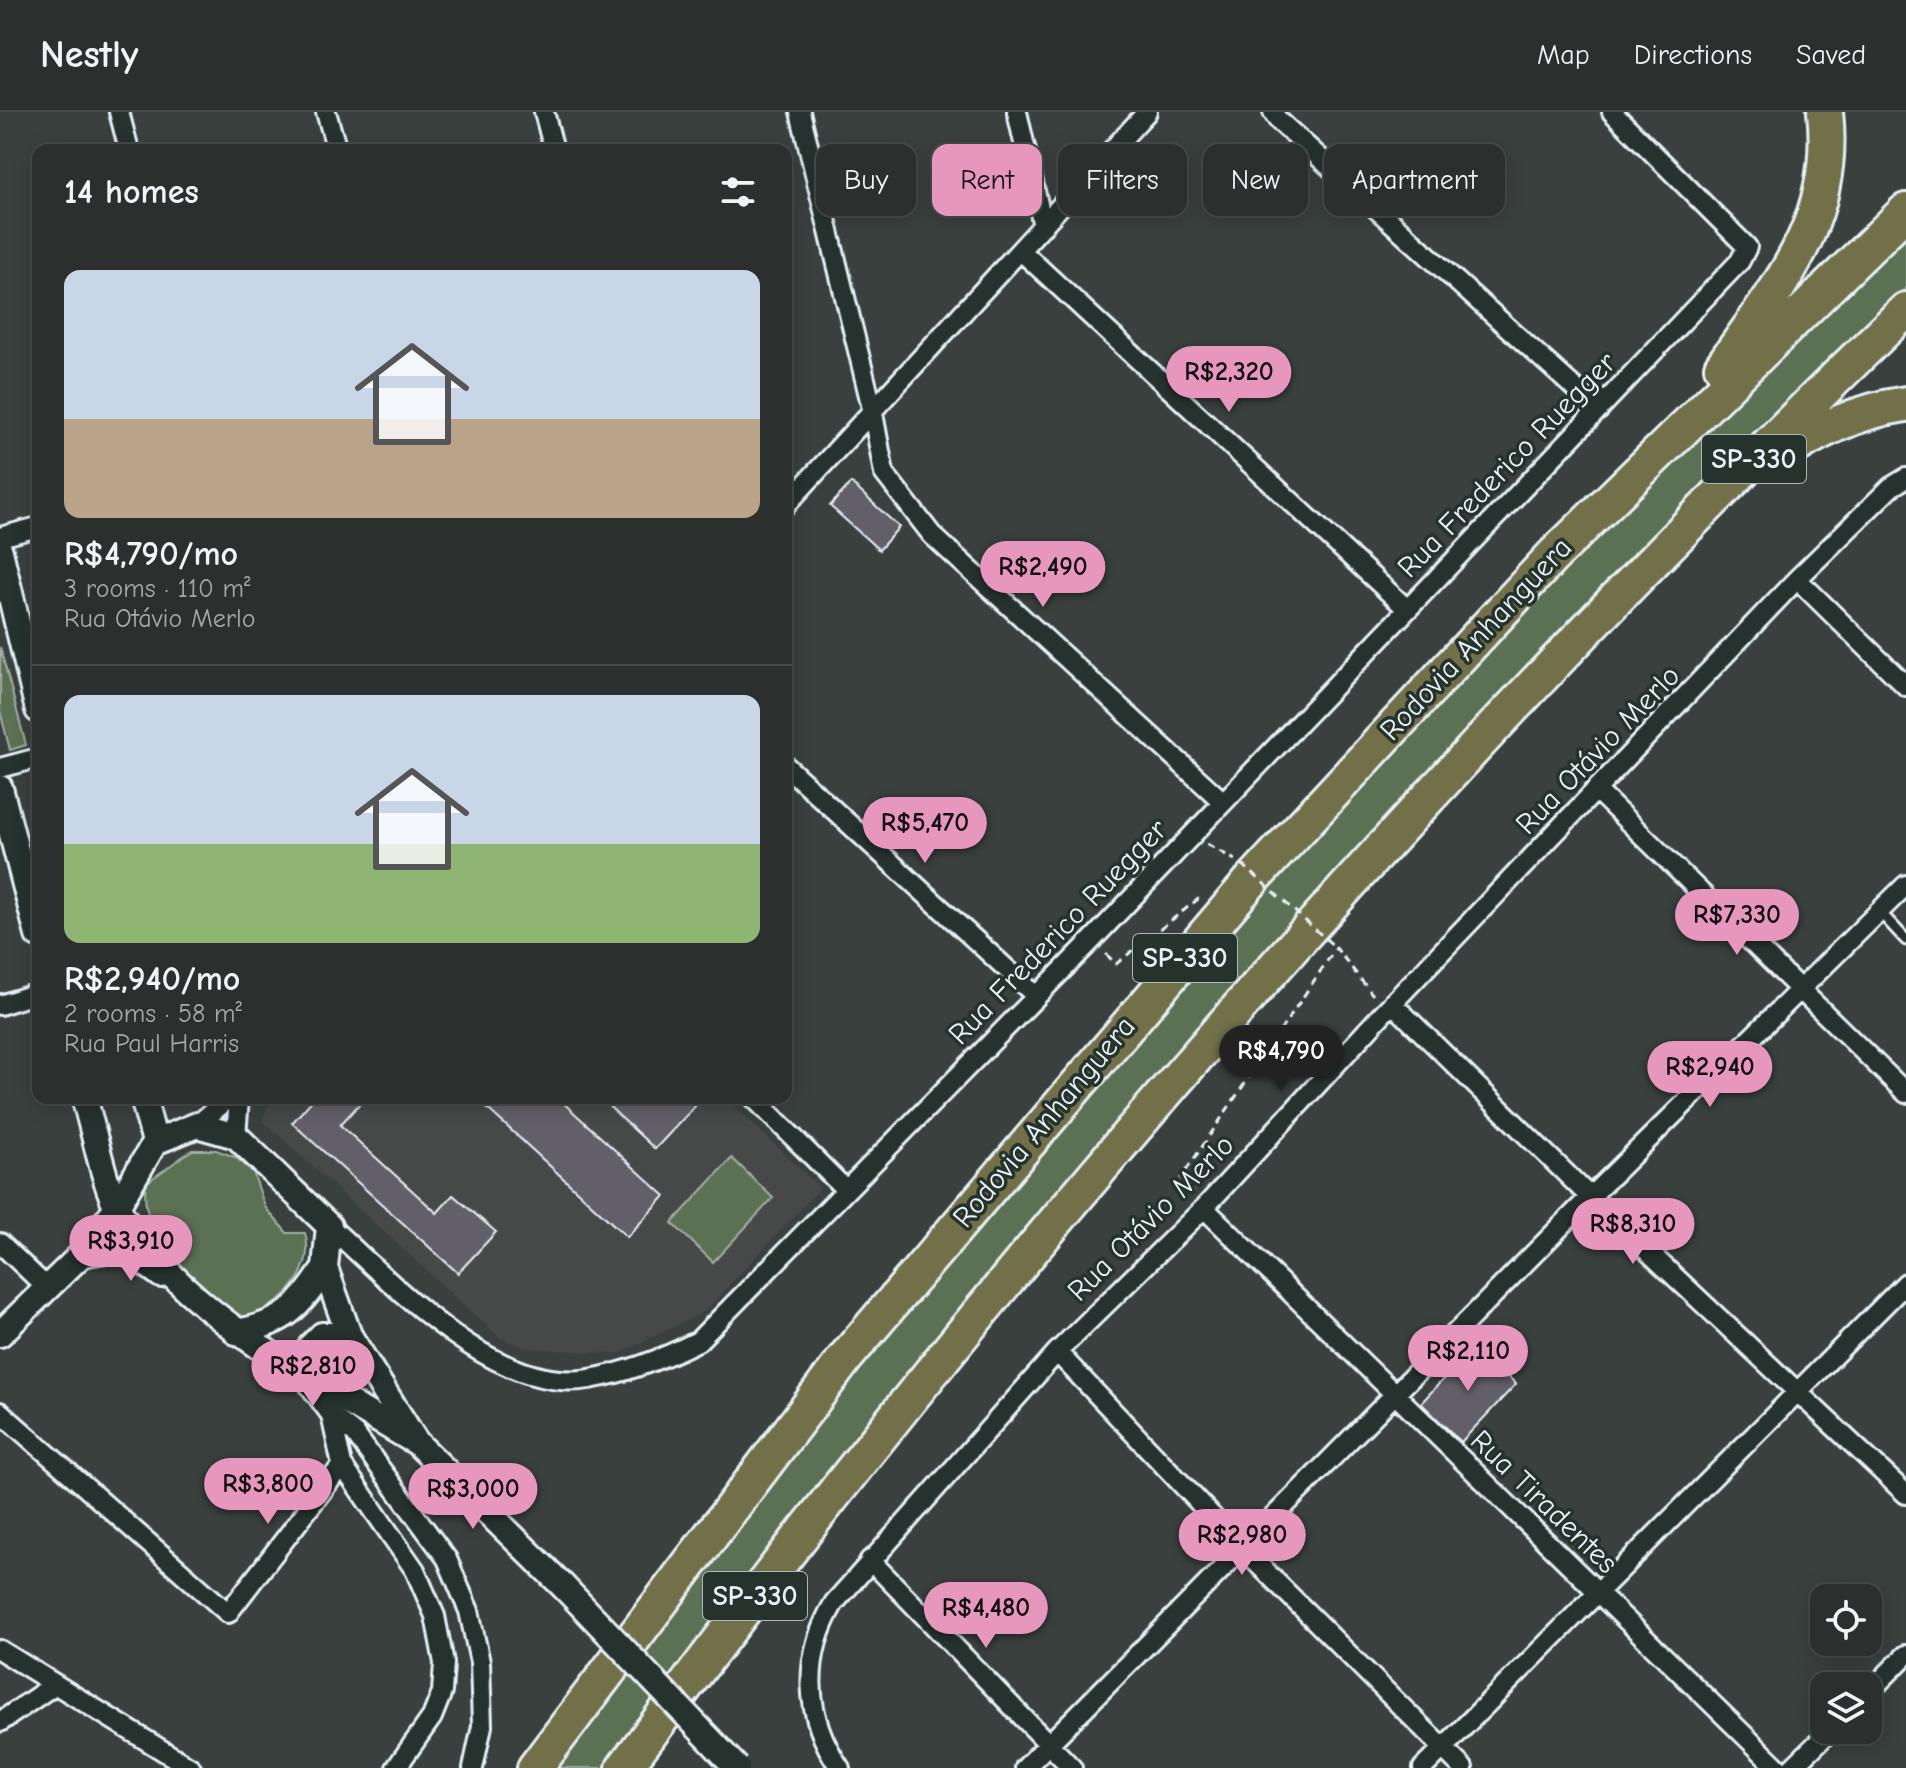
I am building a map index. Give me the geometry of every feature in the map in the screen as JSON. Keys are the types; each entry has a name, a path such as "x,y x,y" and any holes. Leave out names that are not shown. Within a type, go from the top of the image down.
{"highway":[{"path":"1674,434 1797,260 1815,218 1826,160 1825,112"},
{"name":"Rodovia Anhanguera","path":"535,1768 846,1357 1062,1099 1293,835 1552,557 1674,434 1906,211"},
{"name":"SP-330","path":"624,1768 982,1307 1291,950 1604,610 1906,310"},
{"path":"1604,610 1737,489 1796,444 1839,422 1906,404"}],"street":[{"path":"119,112 127,144"},
{"path":"326,112 335,144"},
{"path":"544,112 552,144"},
{"path":"800,112 872,408 884,473 932,535 1222,801"},
{"path":"1017,112 1043,226"},
{"path":"792,498 1147,112"},
{"path":"1273,112 1278,120 1599,410"},
{"name":"Rua Frederico Ruegger","path":"329,1226 442,1327 480,1353 532,1375 586,1380 664,1358 698,1341 844,1188 1092,940 1740,261 1747,247 1612,112"},
{"path":"1021,251 1407,609"},
{"name":"Rua Otávio Merlo","path":"840,1768 814,1719 810,1672 819,1628 834,1603 1057,1352 1204,1208 1389,1008 1598,792 1797,579 1891,487 1906,478"},
{"path":"0,537 32,529"},
{"path":"0,551 32,685"},
{"path":"1797,579 1906,686"},
{"path":"0,768 32,760"},
{"path":"792,772 1035,995"},
{"path":"0,788 32,912"},
{"path":"1598,792 1906,1093"},
{"path":"1025,1768 1590,1197 1906,885"},
{"path":"0,1005 32,995"},
{"path":"1389,1008 1906,1494"},
{"path":"86,1104 117,1207 184,1291"},
{"path":"145,1104 155,1142"},
{"path":"0,1334 81,1255 117,1207 155,1142 197,1125 222,1104"},
{"path":"236,1136 239,1104"},
{"path":"760,1104 844,1188"},
{"path":"197,1125 236,1136 329,1226 325,1268 349,1335 416,1442"},
{"name":"Rua Tiradentes","path":"1204,1208 1778,1768"},
{"path":"0,1243 46,1287"},
{"path":"81,1255 110,1247 125,1249 236,1332 416,1442 563,1586 737,1768"},
{"path":"236,1332 267,1326 303,1300 325,1268"},
{"path":"1423,1768 1906,1283"},
{"path":"299,1372 311,1346 322,1335 349,1335"},
{"path":"1057,1352 1244,1550 1463,1768"},
{"path":"299,1372 331,1415 355,1434 447,1559 469,1611 480,1662 482,1726 473,1768"},
{"path":"0,1412 228,1613 342,1465"},
{"path":"331,1415 342,1465 415,1570 435,1616 444,1663 442,1692 432,1717 396,1768"},
{"path":"870,1560 1072,1768"},
{"path":"0,1650 191,1768"},
{"path":"1882,1679 1906,1655"},
{"path":"0,1722 54,1685"},
{"path":"1792,1768 1817,1744"}],"lane":[{"path":"1880,912 1906,940"}],"path":[{"path":"1190,835 1242,864 1336,948 1389,1008"},
{"path":"1231,873 1242,864"},
{"path":"1092,940 1116,964 1208,891"},
{"path":"1204,1208 1181,1178 1336,948"}],"shaded area":[{"path":"271,1104 732,1104 820,1188 705,1311 618,1354 526,1348 500,1338 263,1121"}],"green space":[{"path":"1906,224 1906,296 1613,585 611,1768 549,1768 948,1249 1446,685"},
{"path":"0,647 26,745 10,750 0,711"},
{"path":"192,1150 216,1150 235,1157 253,1172 265,1207 287,1233 305,1233 307,1248 299,1276 280,1299 254,1314 240,1317 190,1276 174,1260 151,1223 146,1204 146,1183"},
{"path":"732,1158 773,1198 713,1262 672,1223"}],"building":[{"path":"851,483 899,527 879,550 830,506"},
{"path":"309,1104 359,1104 340,1125 437,1213 453,1195 496,1232 458,1273 292,1123"},
{"path":"483,1104 565,1104 665,1196 627,1237"},
{"path":"606,1104 696,1105 655,1149"},
{"path":"1475,1345 1516,1384 1461,1442 1421,1403"}]}
